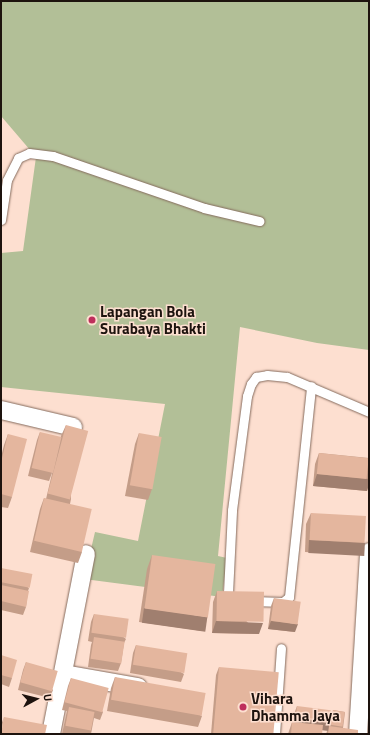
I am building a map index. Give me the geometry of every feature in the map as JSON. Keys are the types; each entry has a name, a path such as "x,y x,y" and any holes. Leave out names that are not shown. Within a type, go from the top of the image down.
{"street":[{"path":"1,410 73,427"},
{"path":"358,734 369,552"},
{"path":"51,734 64,674 86,554"},
{"path":"64,674 156,690"}],"lane":[{"path":"1,220 7,180 18,158 29,154 52,156 204,208 259,221"},
{"path":"310,386 289,597 283,602 232,600 228,593 232,510 247,396 251,384 256,377 267,375 287,377 310,386 369,412"},
{"path":"275,734 281,648"}],"green space":[{"path":"1,1 369,1 369,350 317,343 240,327 218,556 227,558 222,597 84,579 95,532 138,541 165,404 1,387 1,253 23,251 36,157 1,116"}],"building":[{"path":"66,425 88,431 70,500 48,494"},
{"path":"40,432 61,437 53,473 32,468"},
{"path":"139,433 162,437 152,489 130,485"},
{"path":"8,434 27,439 12,497 1,494 1,462"},
{"path":"319,453 369,458 367,479 317,474"},
{"path":"44,498 92,509 82,552 34,541"},
{"path":"311,513 366,516 365,543 310,540"},
{"path":"152,555 215,564 208,617 144,608"},
{"path":"1,568 32,574 30,588 1,582"},
{"path":"1,585 29,591 26,607 1,601"},
{"path":"217,591 264,592 263,622 216,621"},
{"path":"274,598 301,602 298,625 271,621"},
{"path":"94,614 129,619 126,638 91,633"},
{"path":"94,637 125,642 121,664 91,659"},
{"path":"136,645 187,653 184,673 133,665"},
{"path":"1,655 17,660 12,678 1,675"},
{"path":"26,662 58,671 52,691 20,682"},
{"name":"Vihara Dhamma Jaya","path":"219,667 279,672 273,734 213,734"},
{"path":"115,677 206,693 202,716 111,700"},
{"path":"71,678 109,688 102,712 65,702"},
{"path":"297,706 331,710 329,722 296,718"},
{"path":"69,707 95,712 91,731 65,726"},
{"path":"333,710 345,712 343,727 331,725"},
{"path":"4,717 47,725 45,734 1,734"},
{"path":"292,722 323,725 322,734 291,734"},
{"path":"329,726 358,730 358,734 328,734"}],"place":[{"name":"Lapangan Bola Surabaya Bhakti","path":"92,320"},
{"name":"Vihara Dhamma Jaya","path":"243,707"}]}
